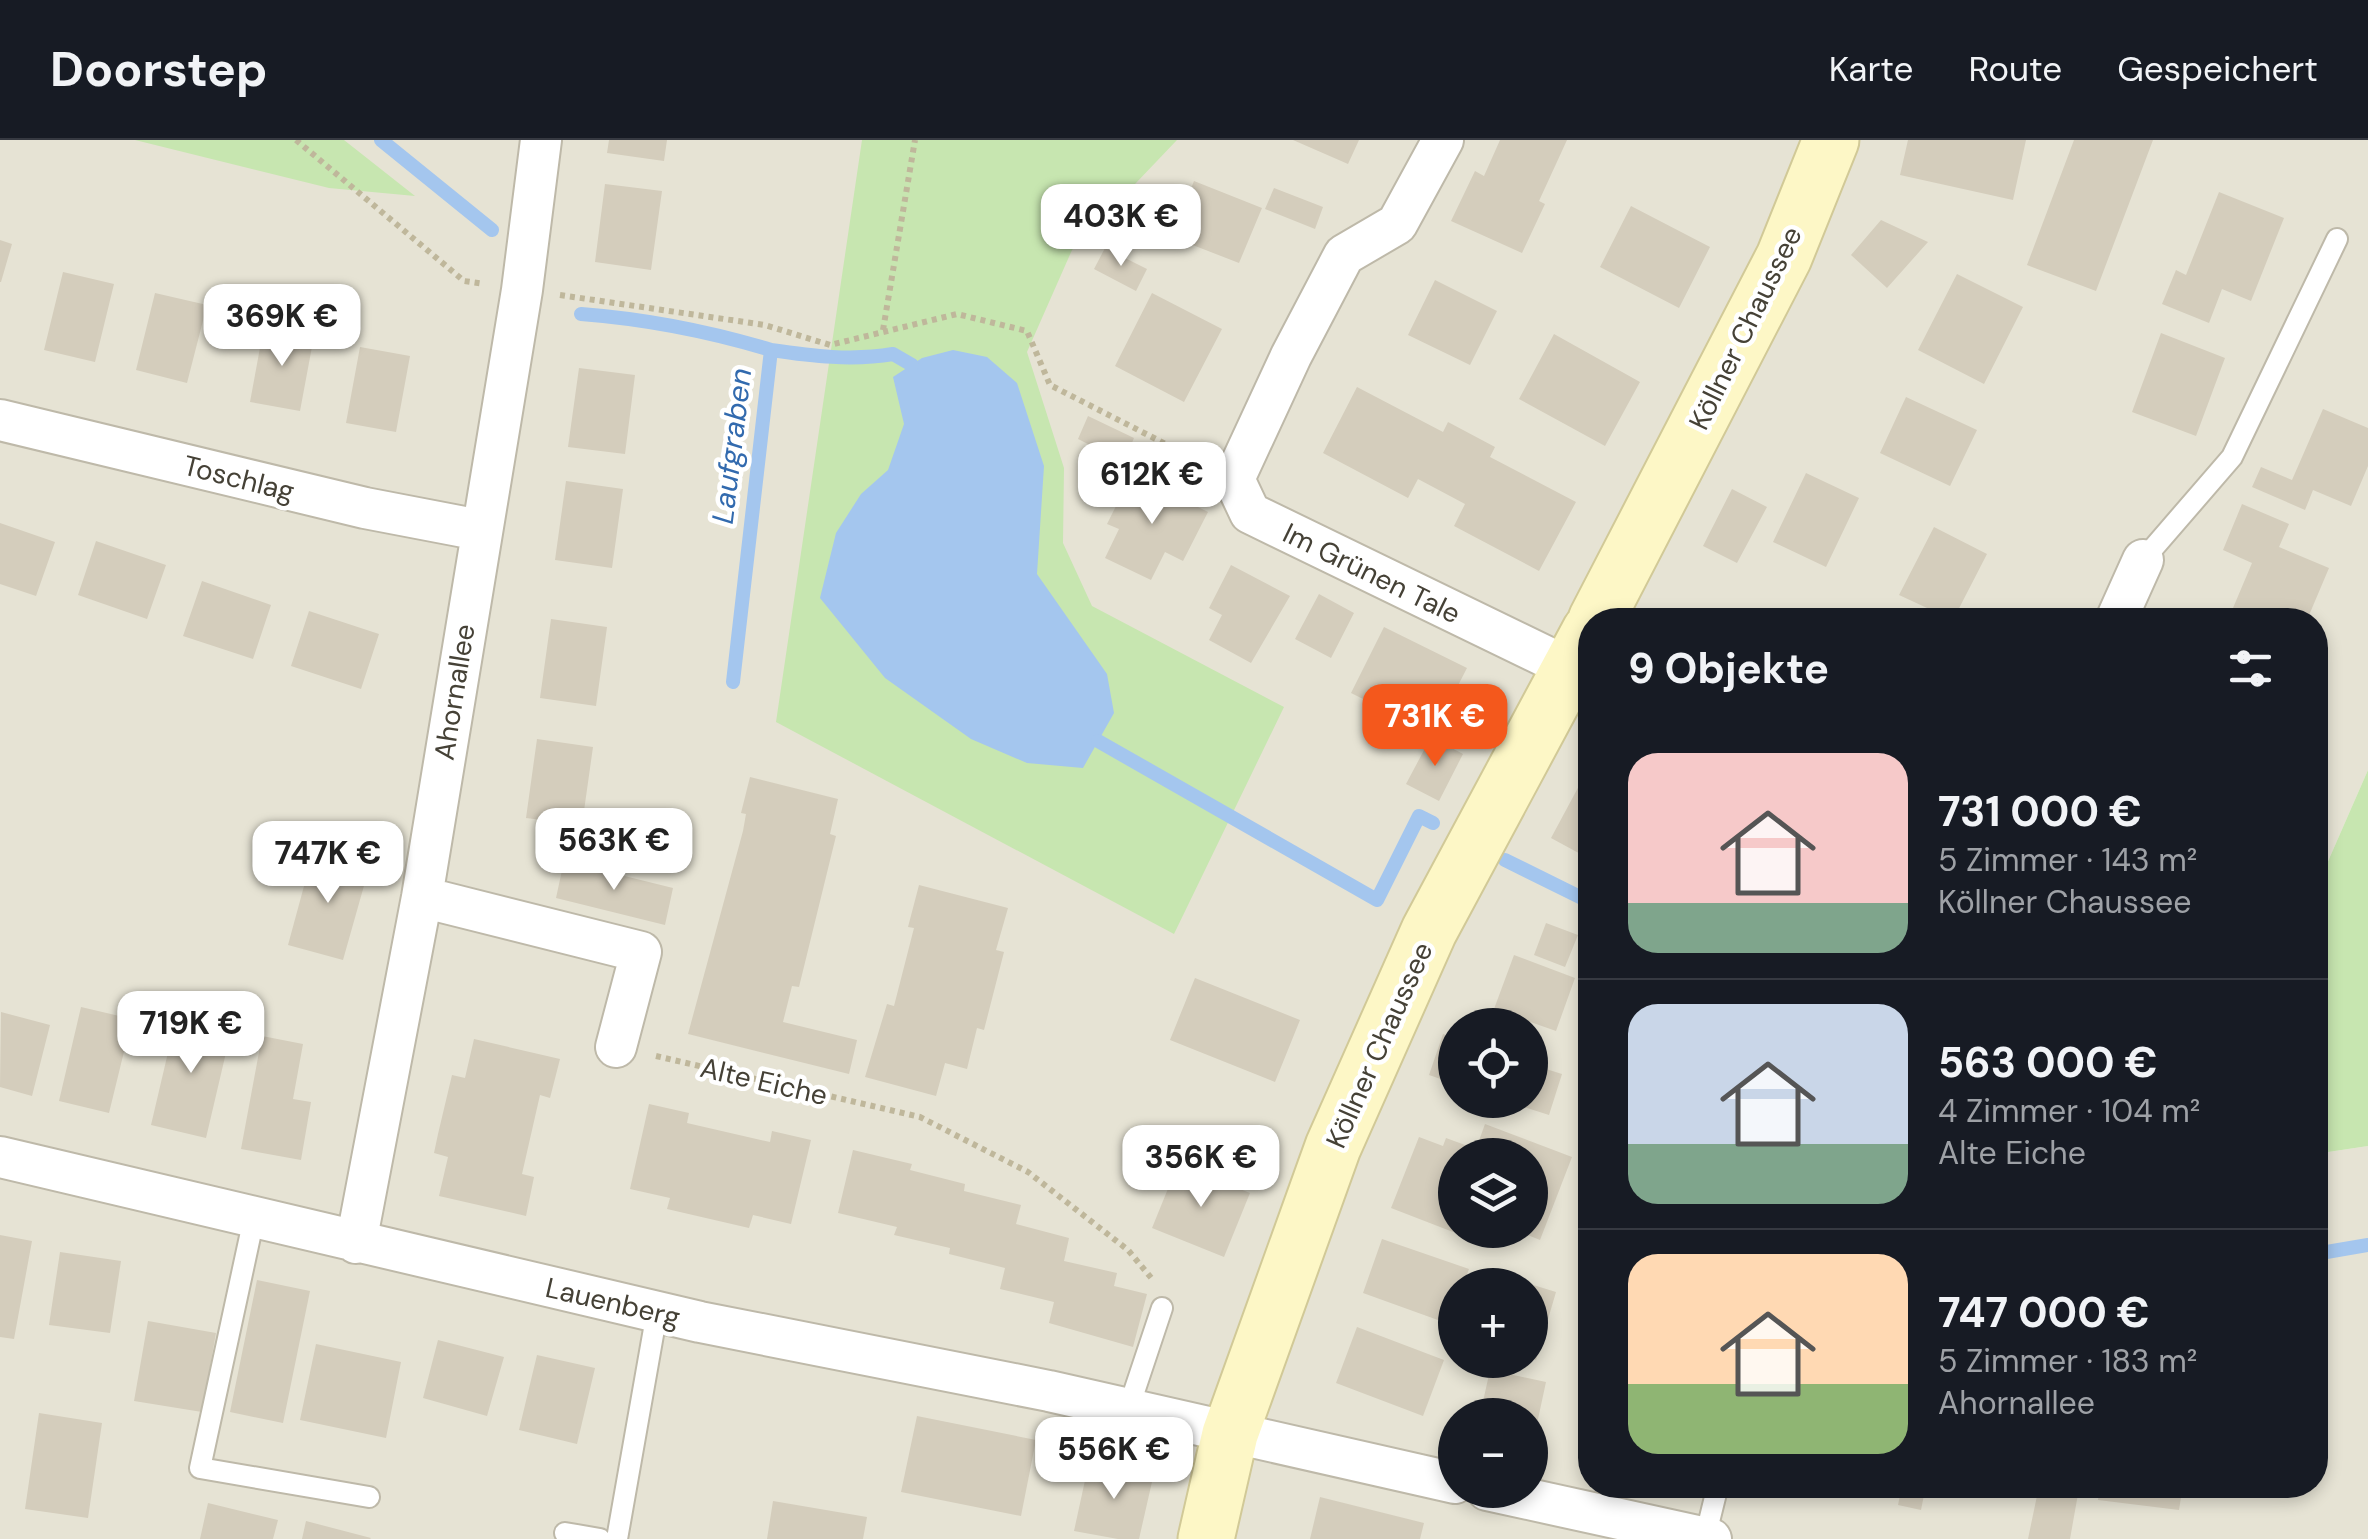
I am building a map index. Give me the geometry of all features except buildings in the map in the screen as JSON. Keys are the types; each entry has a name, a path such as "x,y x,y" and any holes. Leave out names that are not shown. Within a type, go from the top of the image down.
{"street":[{"name":"Ahornallee","path":"356,1242 422,896 522,290 541,140"},
{"path":"1234,479 1291,356 1344,255 1398,224 1444,140"},
{"name":"Köllner Chaussee","path":"1602,608 1784,256 1831,140"},
{"name":"Toschlag","path":"0,420 365,508 480,530"},
{"name":"Im Grünen Tale","path":"1234,479 1250,512 1578,658"},
{"path":"2121,608 2143,560"},
{"name":"Köllner Chaussee","path":"1206,1539 1230,1434 1333,1147 1428,931 1578,669"},
{"path":"422,896 641,952 616,1047"},
{"name":"Lauenberg","path":"0,1157 657,1312 1438,1479"},
{"path":"1548,1503 1708,1538"}],"lane":[{"path":"2143,560 2232,457 2337,239"},
{"path":"254,1218 200,1468 369,1497"},
{"path":"1128,1410 1162,1308"},
{"path":"616,1539 657,1312"},
{"path":"1708,1538 1716,1498"},
{"path":"565,1534 600,1539"}],"path":[{"path":"296,140 464,281 766,325 830,346 957,314 1027,331 1050,386 1234,479"},
{"path":"884,330 914,140"},
{"name":"Alte Eiche","path":"616,1047 920,1117 1028,1172 1128,1250 1155,1282 1162,1308"}],"shaded area":[{"path":"0,140 2368,140 2368,770 2328,861 2328,608 1578,608 1578,1498 2328,1498 2328,1152 2368,1146 2368,1539 0,1539"}],"green space":[{"path":"135,140 344,140 415,196 329,188"},
{"path":"862,140 1177,140 1072,250 1027,352 1064,468 1063,543 1092,606 1284,707 1174,934 776,722"},
{"path":"2368,770 2368,1146 2328,1152 2328,861"}],"water":[{"path":"953,350 987,357 1017,383 1044,466 1037,574 1107,674 1114,713 1083,768 1027,763 971,739 885,678 820,598 836,533 861,494 888,470 904,424 893,377 922,358"}],"waterway":[{"name":"Laufgraben","path":"381,140 492,230"},
{"name":"Laufgraben","path":"581,314 677,327 771,350 733,682"},
{"path":"771,350 847,357 893,354 912,365"},
{"path":"1098,741 1377,900 1419,816 1433,823"},
{"path":"1505,860 1578,896"},
{"path":"2328,1252 2368,1245"}]}
